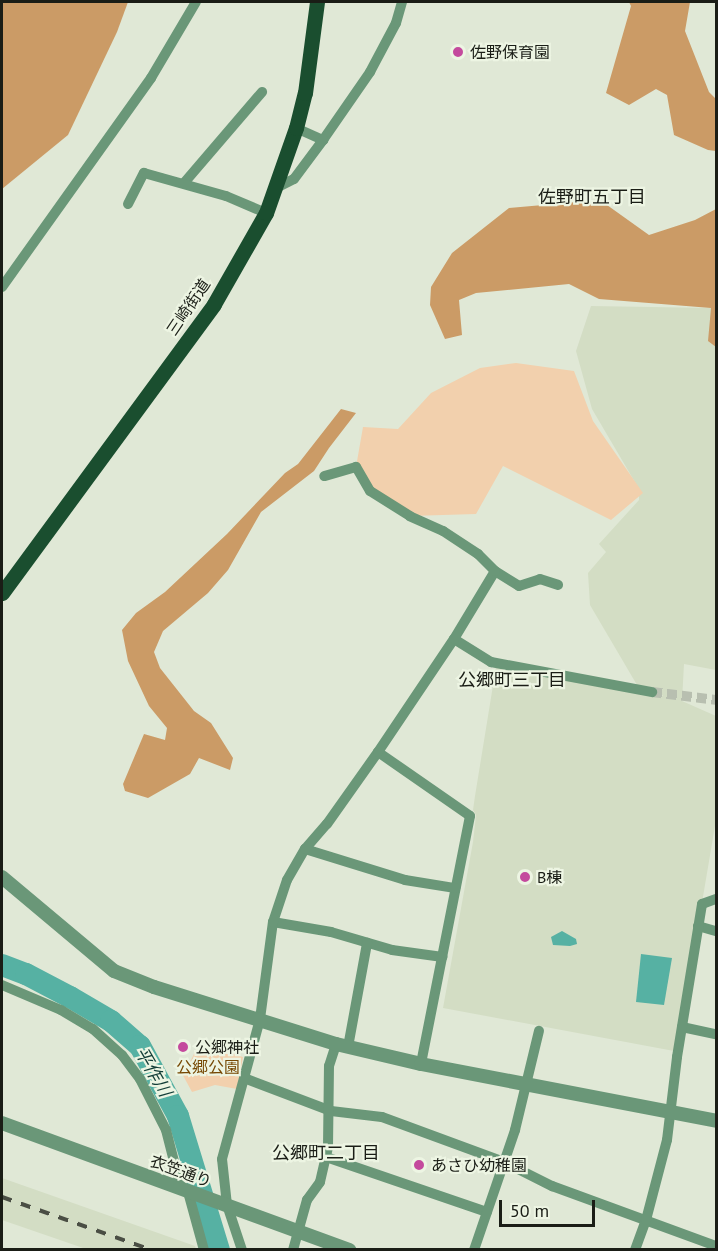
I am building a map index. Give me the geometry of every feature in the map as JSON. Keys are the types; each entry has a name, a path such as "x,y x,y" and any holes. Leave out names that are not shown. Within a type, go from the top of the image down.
{"main road":[{"name":"三崎街道","path":"2,593 214,304 266,213 296,128 304,93 317,2"}],"street":[{"path":"2,287 151,78 196,2"},
{"path":"276,188 294,179 370,72 396,23 402,2"},
{"path":"184,183 262,92"},
{"path":"296,128 323,140"},
{"path":"128,204 144,173 226,196 266,213"},
{"path":"324,476 356,467 370,491 410,516 443,531 478,554 495,571 519,586 540,579 558,585"},
{"path":"242,1250 224,1204 222,1159 260,1019 273,922 286,879 305,849 327,824 378,752 454,639 495,571"},
{"path":"454,639 491,662 652,692"},
{"path":"378,752 470,816 421,1064"},
{"path":"305,849 405,880 455,888"},
{"path":"2,878 114,971 154,987 342,1045 421,1064 717,1121"},
{"path":"635,1250 646,1220 667,1140 702,904 717,899"},
{"path":"273,922 331,932 392,950 443,957"},
{"path":"698,926 717,931"},
{"path":"293,1250 307,1200 320,1182 326,1157 331,1111 329,1066 342,1045 367,943"},
{"path":"2,985 61,1010 93,1029 122,1055 140,1079 166,1130 204,1250"},
{"path":"682,1027 717,1034"},
{"path":"474,1250 527,1085 539,1031"},
{"path":"244,1078 331,1111 382,1117 504,1162 552,1186 717,1246"},
{"name":"衣笠通り","path":"2,1123 349,1250"},
{"path":"326,1157 487,1212"}],"shaded area":[{"path":"2,2 128,2 117,32 68,135 2,189"},
{"path":"629,2 690,2 685,31 709,92 716,99 716,151 708,150 674,135 667,95 656,89 629,105 606,93 631,6"},
{"path":"600,200 649,235 695,220 716,209 716,347 708,341 711,308 599,299 569,284 476,293 459,300 462,335 445,339 430,305 431,287 452,253 509,208"},
{"path":"591,306 712,308 716,314 716,670 684,664 682,701 716,716 716,820 677,1050 674,1051 443,1008 473,842 476,815 473,810 496,667 663,696 656,688 637,685 590,605 588,573 606,552 599,544 639,500 639,489 592,409 576,351"},
{"path":"341,409 356,413 314,471 261,512 228,570 208,593 163,631 154,652 160,668 194,711 211,723 233,758 230,770 199,758 190,774 148,798 125,791 123,784 144,734 165,740 167,728 149,706 128,661 122,630 136,613 165,592 227,534 285,473 298,464"},
{"path":"2,1178 195,1246 196,1249 86,1249 2,1220"}],"green space":[{"path":"516,363 574,371 593,421 643,493 611,520 503,466 476,514 410,516 370,491 356,467 363,427 398,429 431,393 480,368"},
{"name":"公郷公園","path":"199,1044 243,1057 237,1089 215,1085 192,1092 179,1068 189,1064"}],"water":[{"path":"562,931 576,939 577,944 553,945 551,937"},
{"path":"641,954 672,958 664,1005 636,1002"}],"waterway":[{"name":"平作川","path":"2,965 26,974 111,1021 140,1046 178,1116 219,1250"}],"tunnel":[{"path":"652,692 716,700"}],"railway":[{"path":"2,1197 152,1250"}],"place":[{"name":"佐野保育園","path":"458,52"},
{"name":"B棟","path":"525,877"},
{"name":"公郷神社","path":"183,1047"},
{"name":"あさひ幼稚園","path":"419,1165"}],"district":[{"name":"佐野町五丁目","path":"592,197"},
{"name":"公郷町三丁目","path":"512,680"},
{"name":"公郷町二丁目","path":"326,1153"}]}
